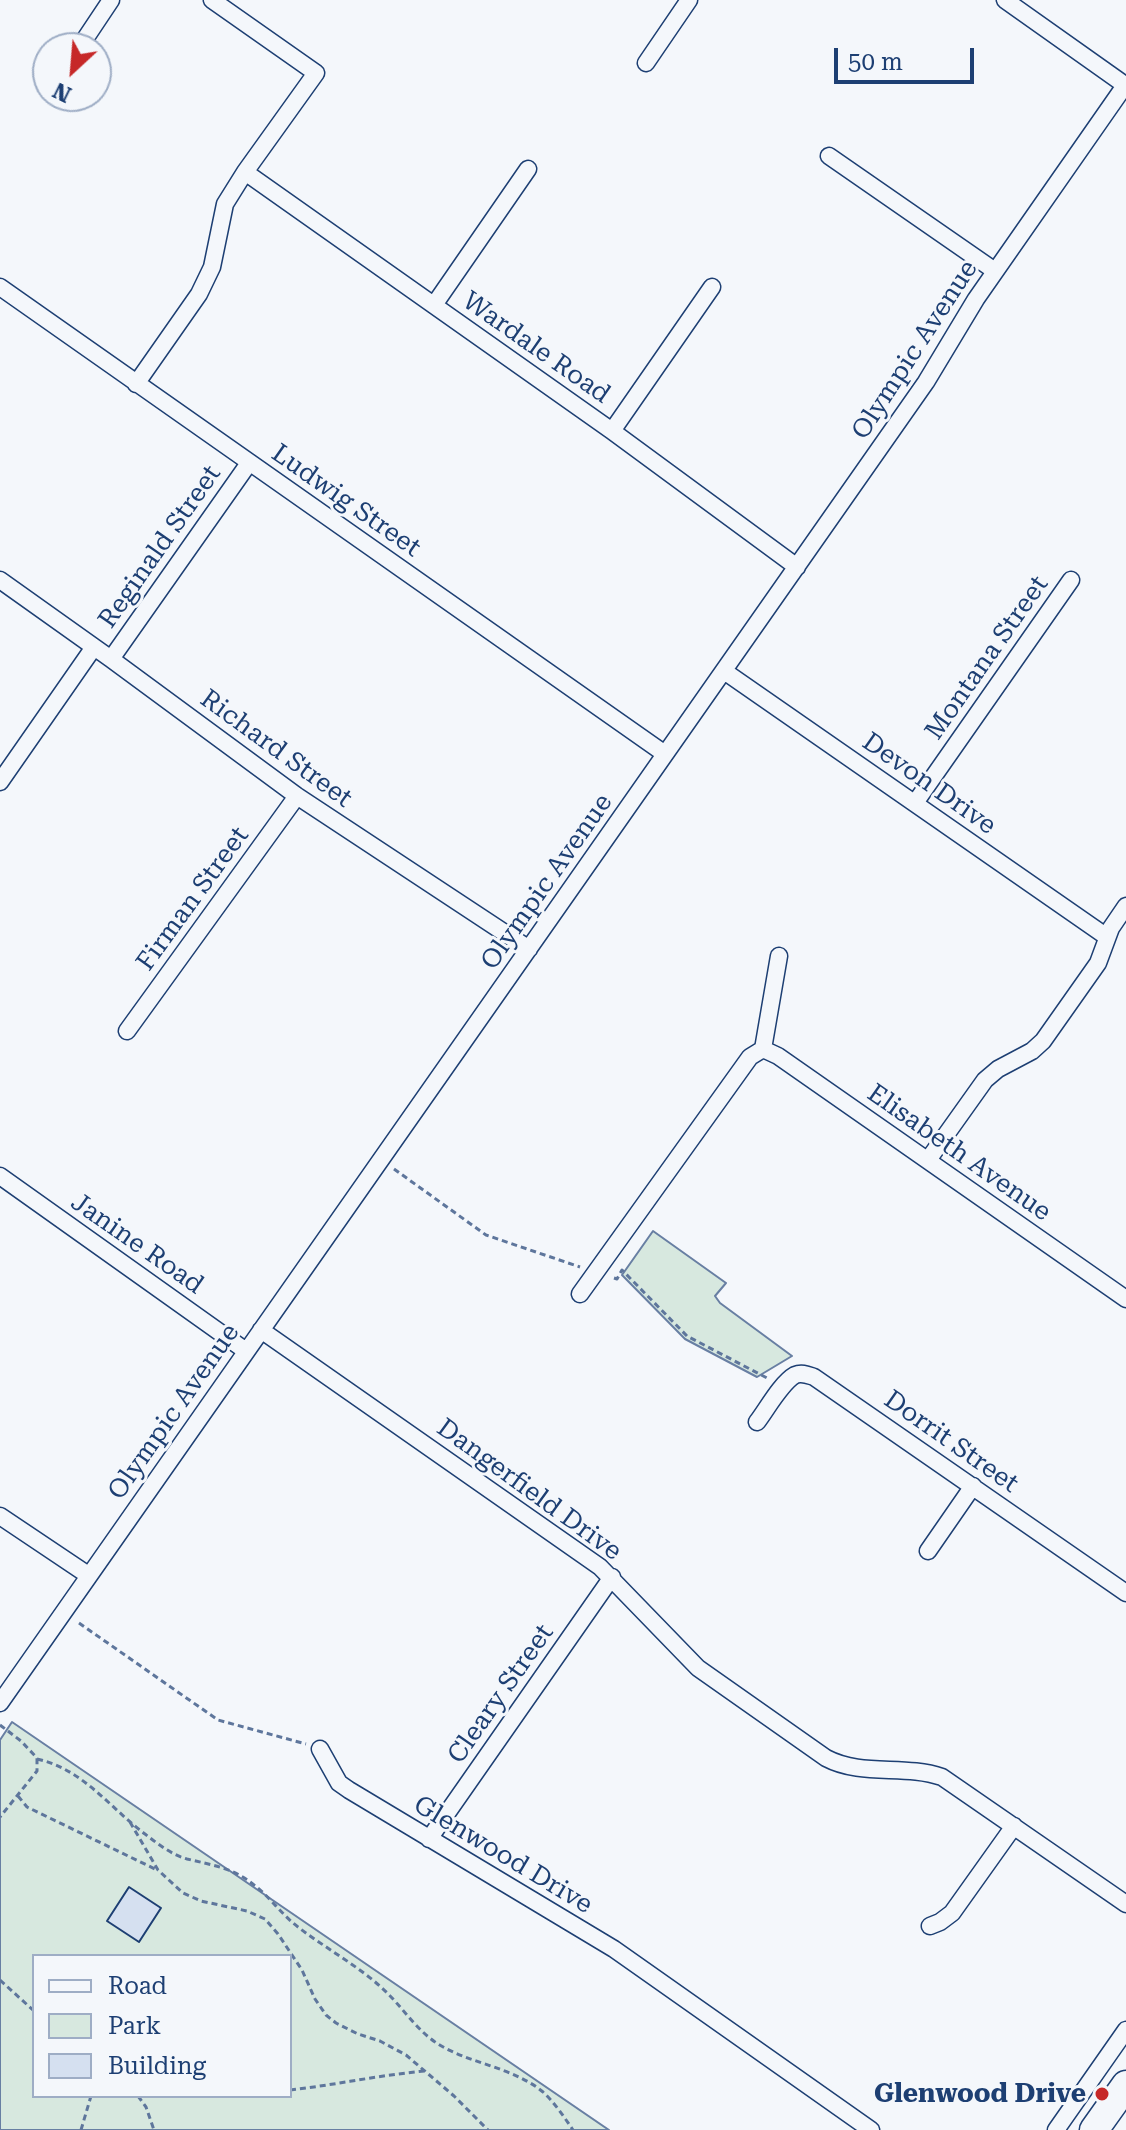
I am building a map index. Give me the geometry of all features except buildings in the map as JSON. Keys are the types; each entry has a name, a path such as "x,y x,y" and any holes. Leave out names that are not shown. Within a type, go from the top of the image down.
{"highway":[{"path":"1094,2130 1126,2085"}],"street":[{"path":"90,32 111,0"},
{"path":"136,384 199,294 212,267 225,204 316,73 212,0"},
{"path":"646,63 689,0"},
{"path":"1005,0 1126,84"},
{"name":"Olympic Avenue","path":"0,1703 931,375 995,271 1126,84"},
{"path":"829,156 995,271"},
{"path":"434,305 528,169"},
{"name":"Wardale Road","path":"245,172 612,431 797,567"},
{"name":"Ludwig Street","path":"0,287 665,754"},
{"path":"612,431 712,287"},
{"name":"Reginald Street","path":"111,659 249,463"},
{"name":"Richard Street","path":"0,580 297,796 529,949"},
{"name":"Montana Street","path":"915,803 1071,580"},
{"path":"0,782 94,647"},
{"name":"Devon Drive","path":"724,671 1107,937"},
{"name":"Firman Street","path":"127,1031 297,796"},
{"path":"928,1160 985,1080 1043,1041 1098,963 1107,937 1126,906"},
{"path":"580,1294 750,1057 763,1049 779,956"},
{"name":"Elisabeth Avenue","path":"763,1049 778,1056 1126,1299"},
{"name":"Janine Road","path":"0,1176 246,1351"},
{"name":"Dangerfield Drive","path":"261,1330 587,1558 612,1577 698,1668 826,1758 844,1767 919,1771 942,1777 1126,1904"},
{"name":"Dorrit Street","path":"783,1386 795,1375 803,1373 823,1381 1126,1593"},
{"path":"757,1422 783,1386"},
{"path":"928,1551 973,1486"},
{"path":"0,1516 88,1575"},
{"name":"Cleary Street","path":"429,1839 612,1577"},
{"name":"Glenwood Drive","path":"320,1749 339,1783 614,1949 871,2130"},
{"path":"930,1926 952,1913 1014,1826"},
{"path":"1056,2130 1126,2030"}],"path":[{"path":"381,1160 486,1235 617,1279 622,1270 687,1336 783,1386"},
{"path":"63,1612 218,1720 320,1749"},
{"path":"0,1725 21,1741 37,1759 56,1764 80,1778 169,1851 187,1859 230,1869 256,1886 294,1924 381,1986 437,2043 514,2075 540,2090 573,2130"},
{"path":"0,1817 37,1771 37,1759"},
{"path":"18,1796 27,1807 160,1872 183,1893 265,1919 291,1954"},
{"path":"129,1820 160,1872"},
{"path":"292,1955 326,2015 406,2055 488,2130"},
{"path":"0,1980 32,2009"},
{"path":"292,2090 425,2071"},
{"path":"81,2130 90,2098"},
{"path":"139,2098 154,2130"}],"green space":[{"path":"653,1231 726,1283 715,1296 720,1303 792,1356 757,1377 685,1339 622,1275"},
{"path":"12,1722 609,2130 0,2130 0,1740"}],"place":[{"name":"Glenwood Drive","path":"1102,2094"}]}
